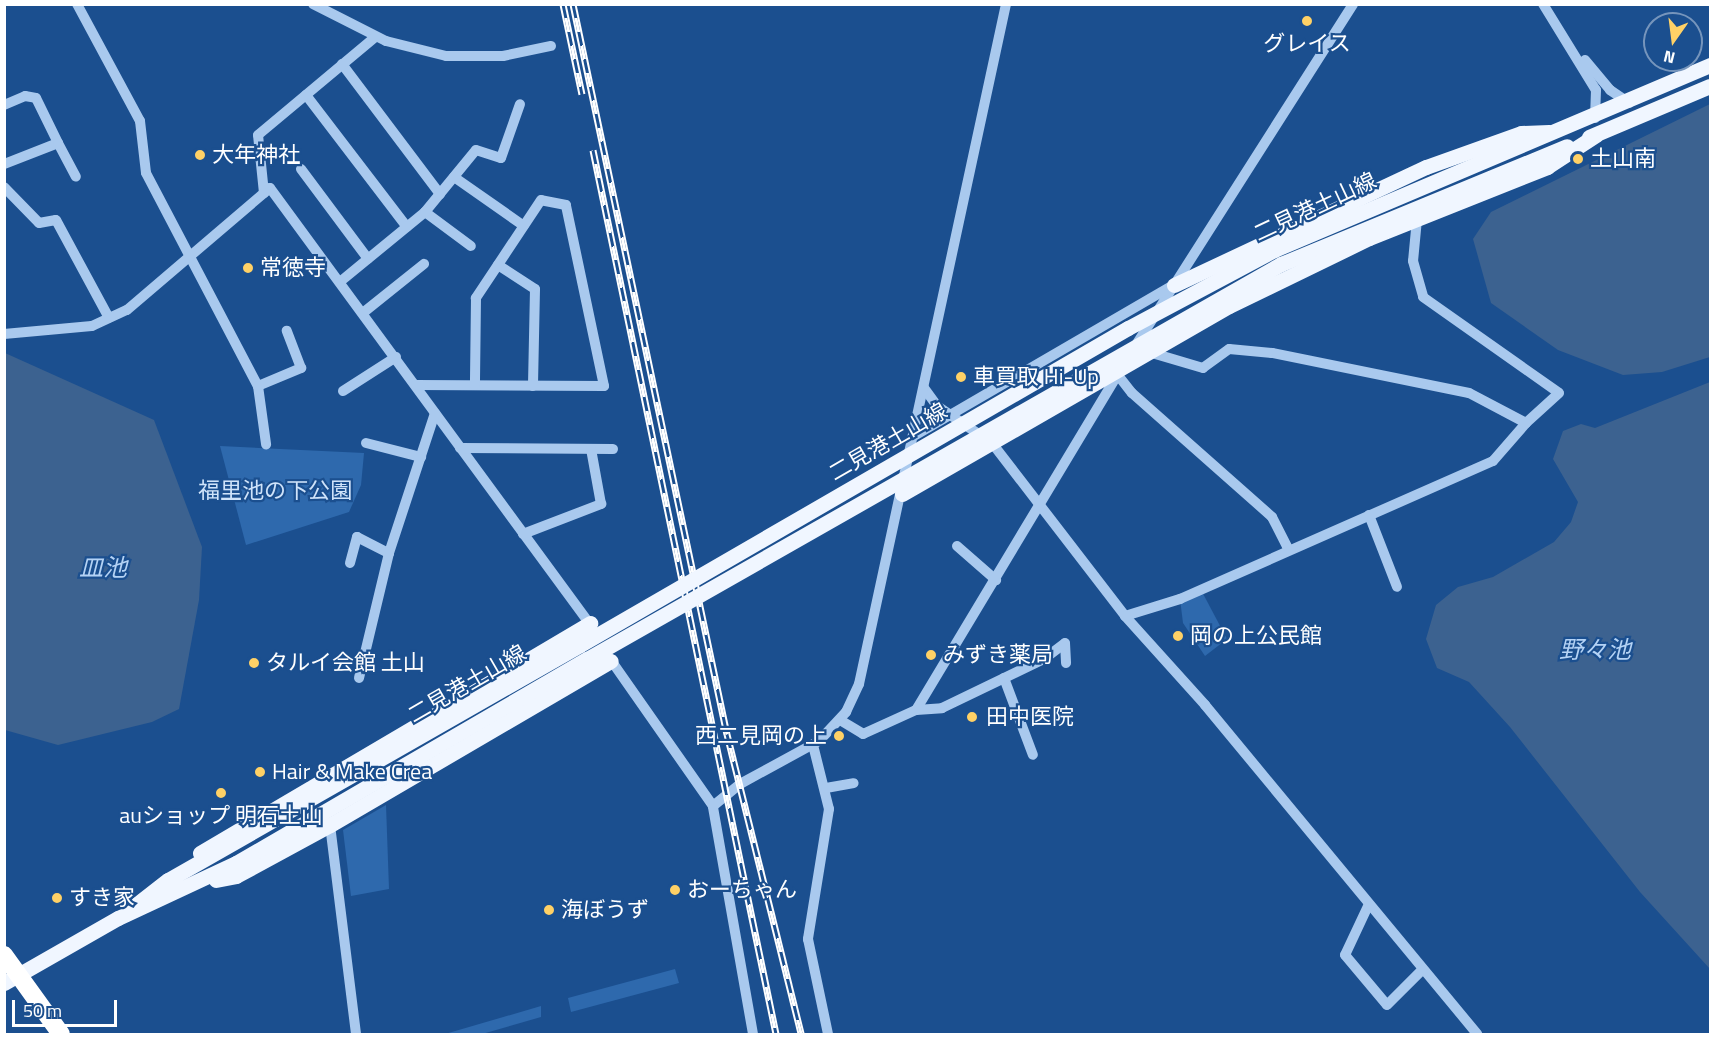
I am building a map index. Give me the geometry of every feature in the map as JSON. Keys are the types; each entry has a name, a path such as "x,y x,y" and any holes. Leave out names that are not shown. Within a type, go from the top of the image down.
{"highway":[{"path":"4,955 12,979 61,1035"}],"main road":[{"name":"二見港土山線","path":"118,918 168,880 583,652 1278,257 1392,197 1595,118 1710,65"},
{"name":"二見港土山線","path":"1278,257 1596,135 1710,86"},
{"path":"1174,285 1426,167 1521,133 1563,131"},
{"path":"902,494 1229,306 1417,219 1547,167 1596,135"},
{"path":"168,880 233,830 590,623"},
{"name":"二見港土山線","path":"12,979 118,918 194,886 583,652"},
{"path":"194,886 236,876 330,825 611,661"}],"street":[{"path":"77,4 140,120 146,173 187,257 258,386 266,444"},
{"path":"313,4 375,37 446,56 503,56 551,46"},
{"path":"713,806 747,779 813,745 840,720 865,668 1006,4"},
{"path":"916,710 996,580 1119,371 1353,4"},
{"path":"1543,4 1610,90 1629,103"},
{"path":"1566,36 1596,90 1595,118"},
{"path":"264,193 258,135 375,37"},
{"path":"342,64 440,194"},
{"path":"306,95 406,227"},
{"path":"4,105 25,96 36,98 76,177"},
{"path":"341,281 425,212 476,150 501,158 520,104"},
{"path":"4,164 58,144"},
{"path":"301,169 369,259"},
{"path":"454,177 524,226"},
{"path":"4,187 39,223 56,220 109,318"},
{"path":"4,334 92,326 109,318 176,273 187,257 270,188 364,312 460,448 590,623 611,661 713,806 753,1035"},
{"path":"416,385 604,386 566,205 541,200 476,298 475,385"},
{"path":"425,212 471,246"},
{"path":"1125,616 1180,599 1493,462 1526,423 1559,393 1423,297 1413,261 1417,219"},
{"path":"364,312 424,264"},
{"path":"498,265 535,289 533,386"},
{"path":"914,436 1174,285"},
{"path":"258,386 301,368 287,331"},
{"path":"1149,352 1203,368 1229,348 1272,353 1469,393 1526,423"},
{"path":"343,391 396,357"},
{"path":"1119,371 1132,393 1272,517 1288,550"},
{"path":"924,388 937,406 954,413 992,443 1041,503 1125,616 1205,705 1476,1035"},
{"path":"359,678 389,553 435,413"},
{"path":"366,443 421,457"},
{"path":"460,448 614,449"},
{"path":"524,534 601,504 591,449"},
{"path":"1369,515 1397,587"},
{"path":"350,563 357,537 389,553"},
{"path":"957,546 996,580"},
{"path":"840,720 863,734 916,710 942,708 1004,678 1065,643 1066,663"},
{"path":"1004,678 1033,755"},
{"path":"813,745 826,788 829,821 808,919 828,1035"},
{"path":"826,788 854,783"},
{"path":"330,825 356,1035"},
{"path":"1368,906 1345,955 1387,1005 1422,970"}],"green space":[{"name":"福里池の下公園","path":"220,446 364,453 361,485 349,512 246,545"},
{"path":"1200,588 1227,639 1205,656 1183,623 1180,599"},
{"path":"386,805 389,889 351,896 343,830"},
{"path":"675,969 679,983 571,1012 568,998"},
{"path":"541,1006 541,1017 482,1034 445,1034"}],"water":[{"path":"1710,104 1710,357 1662,372 1623,375 1558,350 1491,303 1473,239 1491,212"},
{"name":"皿池","path":"5,353 154,420 202,547 199,600 179,709 152,722 58,745 5,730"},
{"name":"野々池","path":"1710,382 1710,969 1640,892 1510,727 1469,682 1437,668 1426,639 1436,605 1458,587 1493,577 1554,542 1571,522 1578,502 1553,459 1563,431 1581,424 1595,428"}],"railway":[{"path":"563,4 582,94"},
{"path":"573,4 727,734 801,1034"},
{"path":"593,150 776,1034"}],"place":[{"name":"グレイス","path":"1307,21"},
{"name":"大年神社","path":"200,155"},
{"name":"土山南","path":"1578,159"},
{"name":"常徳寺","path":"248,268"},
{"name":"車買取 Hi-Up","path":"961,377"},
{"name":"岡の上公民館","path":"1178,636"},
{"name":"みずき薬局","path":"931,655"},
{"name":"タルイ会館 土山","path":"254,663"},
{"name":"田中医院","path":"972,717"},
{"name":"西二見岡の上","path":"839,736"},
{"name":"Hair & Make Crea","path":"260,772"},
{"name":"auショップ 明石土山","path":"221,793"},
{"name":"おーちゃん","path":"675,890"},
{"name":"すき家","path":"57,898"},
{"name":"海ぼうず","path":"549,910"}]}
